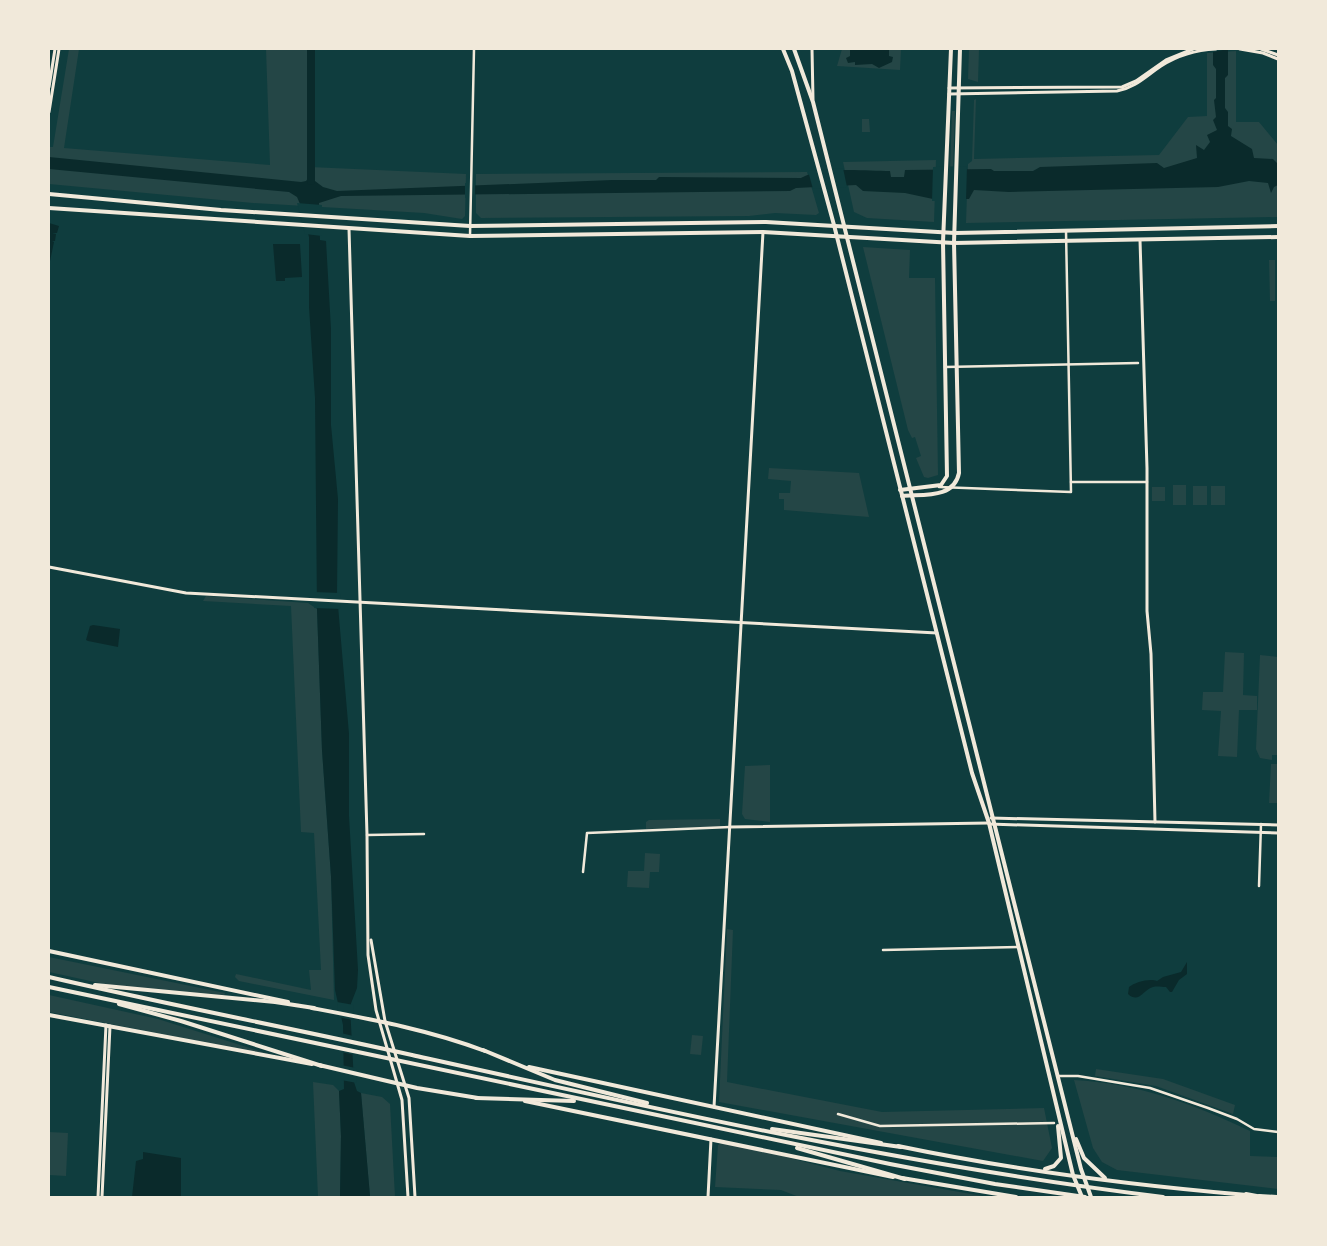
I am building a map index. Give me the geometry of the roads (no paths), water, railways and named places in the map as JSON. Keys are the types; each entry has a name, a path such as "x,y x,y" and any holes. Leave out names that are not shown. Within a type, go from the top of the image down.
{"main road":[{"path":"783,49 792,71 834,225 972,773 989,824 1073,1175 1083,1197"},
{"path":"794,49 813,102 910,495 994,818 1083,1176 1091,1197"},
{"path":"900,490 935,487 943,484 947,476 943,233 950,49"},
{"path":"902,496 943,492 954,487 959,473 954,243 960,49"},
{"path":"49,194 295,215 470,226 766,222 844,225 943,233 1278,226"},
{"path":"49,208 470,236 763,232 954,243 1278,237"},
{"path":"49,951 359,1017 453,1040 524,1066 554,1074 901,1146 1038,1170 1132,1183 1278,1197"},
{"path":"49,977 761,1129 1048,1183 1163,1197"},
{"path":"73,983 275,1002 314,1008"},
{"path":"49,987 182,1020 322,1066"},
{"path":"78,994 300,1039 776,1141 890,1164 1083,1197"},
{"path":"49,1014 322,1066 405,1085 476,1098 512,1099 545,1104 905,1179 1016,1197"},
{"path":"483,1050 555,1080 631,1098 660,1108"},
{"path":"1050,1080 1055,1121"},
{"path":"476,1098 508,1097 591,1102"},
{"path":"1064,1098 1079,1149 1088,1162 1104,1178 1132,1183"},
{"path":"1038,1170 1054,1166 1061,1158 1058,1126"},
{"path":"761,1129 781,1129 901,1146"},
{"path":"776,1141 905,1179"},
{"path":"1246,1194 1262,1197"}],"street":[{"path":"49,87 55,49"},
{"path":"49,112 60,49"},
{"path":"470,236 474,49"},
{"path":"812,49 813,102"},
{"path":"948,88 1122,87 1136,81 1166,60 1193,49"},
{"path":"948,94 1118,91 1134,86 1163,65 1185,54 1204,49 1216,49"},
{"path":"1240,49 1263,53 1278,59"},
{"path":"1261,49 1278,55"},
{"path":"349,229 370,935 368,955 379,1022 398,1083 404,1118 408,1197"},
{"path":"935,487 1071,492 1066,231"},
{"path":"714,1108 763,232"},
{"path":"1140,240 1147,611 1151,654 1155,822"},
{"path":"945,367 1138,363"},
{"path":"1071,482 1146,482"},
{"path":"49,567 186,593 361,601 527,613 937,633"},
{"path":"987,817 1278,825"},
{"path":"583,872 585,835 591,833 730,828 989,824 1278,833"},
{"path":"1258,886 1261,824"},
{"path":"367,835 424,834"},
{"path":"370,935 386,1024 405,1085 412,1121 415,1197"},
{"path":"883,950 1018,947"},
{"path":"100,1197 108,1026"},
{"path":"1059,1076 1078,1076 1150,1088 1237,1119 1254,1129 1278,1132"},
{"path":"838,1114 880,1126 1055,1121"},
{"path":"708,1197 711,1138"}],"waterway":[{"path":"311,49 311,181"}]}
